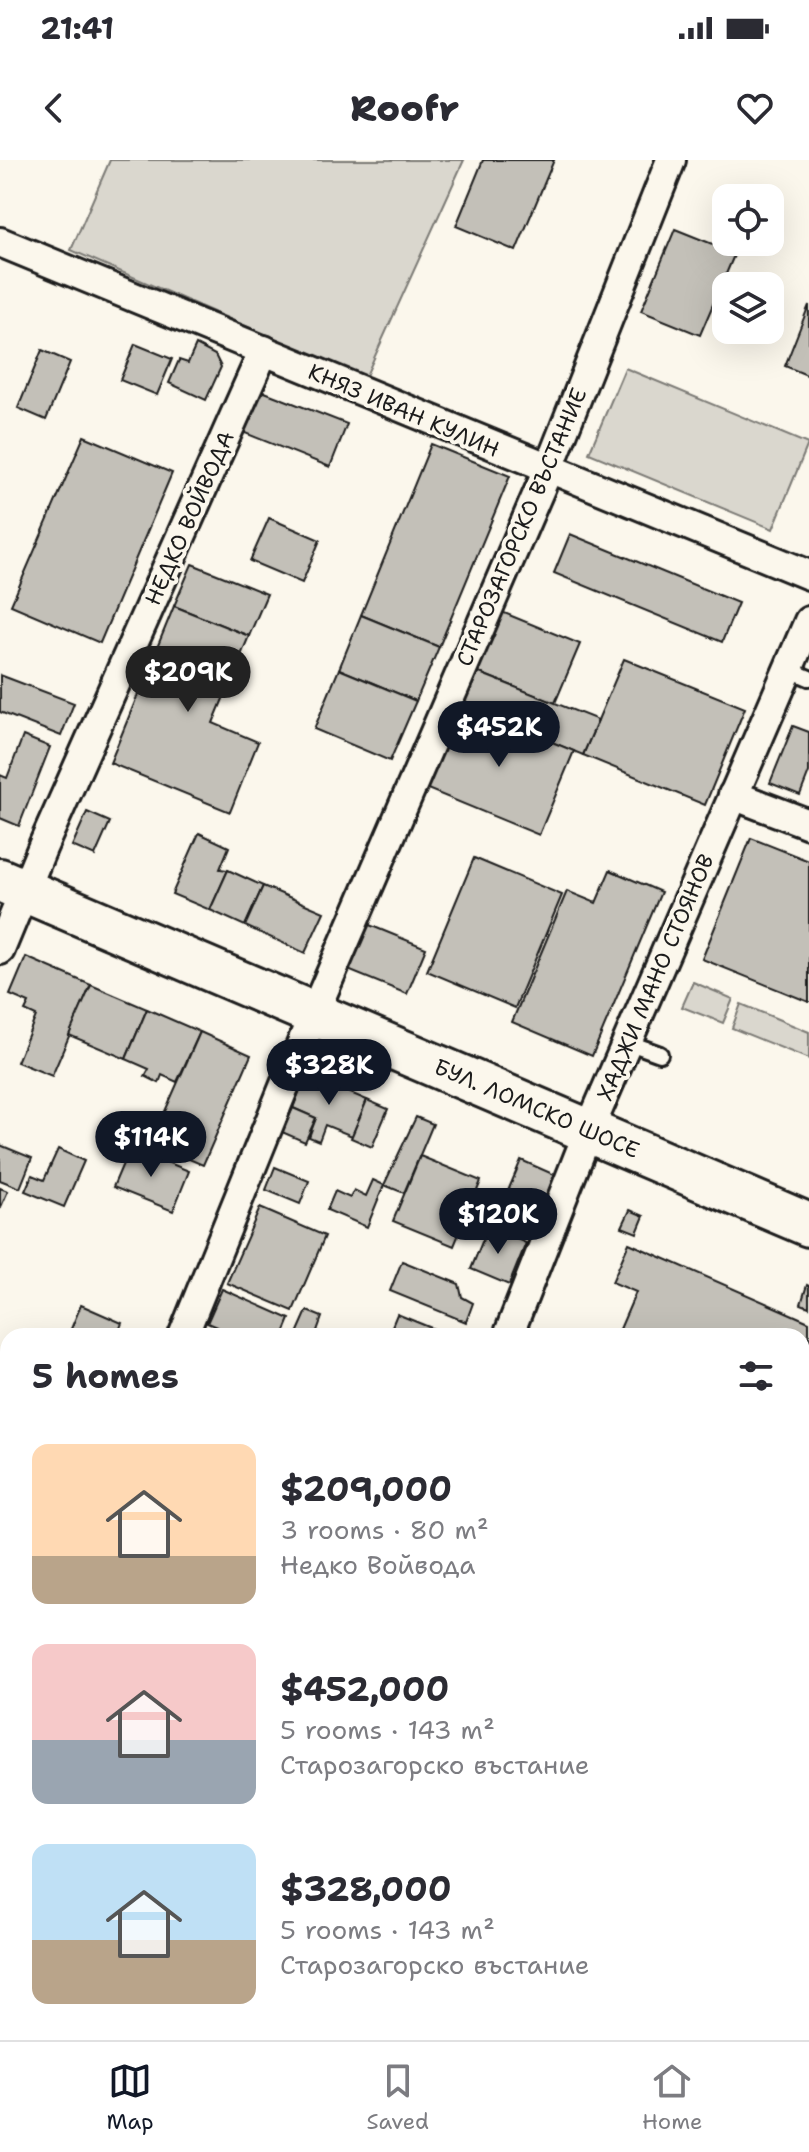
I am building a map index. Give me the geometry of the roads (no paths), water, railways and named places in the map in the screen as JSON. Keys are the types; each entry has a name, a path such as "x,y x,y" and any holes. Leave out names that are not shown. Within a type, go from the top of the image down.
{"main road":[{"name":"БУЛ. ЛОМСКО ШОСЕ","path":"12,885 809,1225"}],"street":[{"name":"СТАРОЗАГОРСКО ВЪСТАНИЕ","path":"186,1328 314,1013 548,470 671,160"},
{"name":"КНЯЗ ИВАН КУЛИН","path":"0,242 809,575"},
{"name":"НЕДКО ВОЙВОДА","path":"0,950 12,885 264,350"},
{"name":"ХАДЖИ МАНО СТОЯНОВ","path":"511,1328 589,1130 733,795 799,674 809,621"},
{"path":"733,795 809,824"}],"lane":[{"path":"627,1042 660,1054"}]}
